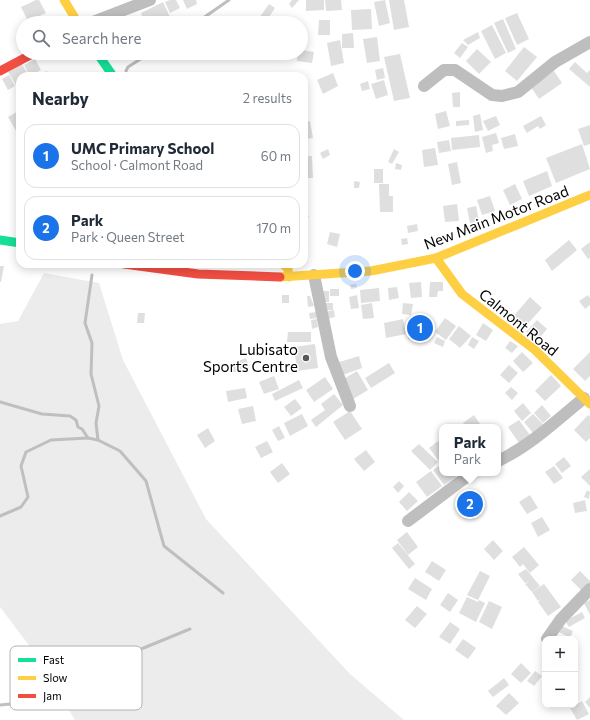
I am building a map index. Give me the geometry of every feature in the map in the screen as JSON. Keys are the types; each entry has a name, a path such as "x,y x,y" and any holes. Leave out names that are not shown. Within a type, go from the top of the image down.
{"main road":[{"path":"64,0 74,16"},
{"path":"0,71 21,60"},
{"path":"102,60 109,72"},
{"name":"New Main Motor Road","path":"255,268 287,270 314,275 371,271 436,258 590,194"},
{"name":"New Main Motor Road","path":"154,268 198,274 287,270 370,263 444,245 490,226"},
{"path":"0,240 16,242"},
{"path":"0,249 16,251"},
{"name":"Calmont Road","path":"436,258 462,294 534,350 587,401"}],"street":[{"path":"108,16 150,0"},
{"path":"424,86 444,70 455,70 492,95 502,96 518,92 555,62 590,42"},
{"path":"314,275 331,357 350,406"},
{"path":"501,460 541,435 587,401"},
{"path":"408,521 468,476"},
{"path":"548,636 561,619 590,589"}],"shaded area":[{"path":"44,273 99,283 123,360 206,519 350,674 404,720 75,720 69,710 142,710 142,646 29,646 0,607 0,324 18,321"}],"building":[{"path":"39,0 46,13 39,16 26,16 21,7"},
{"path":"176,0 180,8 170,13 165,2"},
{"path":"183,0 196,0 197,4 187,9"},
{"path":"292,0 299,0 292,8 289,4"},
{"path":"306,0 324,0 324,10 306,11"},
{"path":"325,0 341,0 342,10 326,11"},
{"path":"385,0 390,23 379,26 374,2"},
{"path":"389,0 404,0 409,27 394,30"},
{"path":"163,2 170,16 142,16 141,13"},
{"path":"269,4 275,8 270,16 261,16"},
{"path":"371,9 372,29 352,30 351,10"},
{"path":"517,13 529,39 517,45 505,18"},
{"path":"503,19 516,49 508,53 494,23"},
{"path":"319,20 330,20 330,35 318,35"},
{"path":"492,25 506,53 495,59 481,31"},
{"path":"478,32 480,38 468,45 463,40"},
{"path":"353,33 354,48 342,48 342,34"},
{"path":"377,37 380,61 367,63 363,39"},
{"path":"340,40 344,63 331,66 327,43"},
{"path":"462,43 468,47 460,58 454,53"},
{"path":"524,47 537,57 517,81 505,71"},
{"path":"477,49 491,62 479,74 466,61"},
{"path":"308,51 314,52 312,63 297,61 308,60"},
{"path":"400,54 410,98 394,101 384,57"},
{"path":"36,60 41,70 37,72 28,72 24,65"},
{"path":"575,62 587,73 590,70 590,87 569,69"},
{"path":"22,64 27,72 16,72 16,85 8,72"},
{"path":"383,68 385,78 377,80 375,70"},
{"path":"554,71 562,83 539,99 531,87"},
{"path":"333,73 338,86 323,94 317,80"},
{"path":"9,75 15,86 8,90 2,79"},
{"path":"384,80 388,95 376,99 371,84"},
{"path":"368,81 370,89 362,91 360,84"},
{"path":"460,92 460,107 453,107 452,93"},
{"path":"446,111 450,126 438,129 435,114"},
{"path":"16,112 16,131 8,117"},
{"path":"480,114 483,130 475,132 473,116"},
{"path":"496,116 500,125 488,131 483,121"},
{"path":"541,116 546,125 540,129 538,126 527,133 523,126"},
{"path":"469,120 469,125 456,126 456,121"},
{"path":"308,121 310,121 313,138 308,139"},
{"path":"590,125 590,144 584,146 578,129"},
{"path":"496,133 499,143 492,145 493,151 486,153 482,137"},
{"path":"515,134 518,146 504,149 501,138"},
{"path":"479,135 480,147 452,150 451,138"},
{"path":"449,140 451,151 439,153 437,142"},
{"path":"582,144 590,169 556,183 546,158"},
{"path":"435,148 438,165 424,167 422,150"},
{"path":"328,149 330,155 323,159 320,153"},
{"path":"394,149 399,152 392,164 388,162"},
{"path":"308,156 312,156 313,178 308,178"},
{"path":"457,162 461,183 452,185 448,164"},
{"path":"396,163 402,165 401,170 395,169"},
{"path":"374,169 383,169 383,183 374,183"},
{"path":"547,171 552,186 529,196 523,181"},
{"path":"354,181 360,182 359,188 354,188"},
{"path":"379,184 389,184 389,196 393,196 393,212 380,212"},
{"path":"515,184 522,199 510,205 503,190"},
{"path":"490,196 495,211 482,215 477,200"},
{"path":"457,204 459,221 445,222 443,206"},
{"path":"476,206 479,221 470,223 467,208"},
{"path":"417,224 418,231 408,233 407,226"},
{"path":"330,232 340,234 337,247 327,244"},
{"path":"407,238 408,244 402,245 401,239"},
{"path":"569,240 577,250 552,271 545,260"},
{"path":"590,242 590,258 588,259 581,249"},
{"path":"0,266 4,266 1,282 0,282"},
{"path":"421,282 422,297 411,298 409,283"},
{"path":"430,282 443,282 443,291 438,291 437,297 429,297"},
{"path":"356,284 357,288 351,289 350,285"},
{"path":"397,287 399,298 389,300 388,288"},
{"path":"379,288 380,301 361,303 360,290"},
{"path":"330,289 339,289 339,296 330,296"},
{"path":"321,291 329,291 329,302 321,302"},
{"path":"282,295 289,295 289,303 282,303"},
{"path":"357,295 359,308 351,309 349,297"},
{"path":"588,295 590,298 590,305 585,309 579,301"},
{"path":"307,296 310,296 314,306 308,307"},
{"path":"530,297 542,308 523,329 511,319"},
{"path":"325,303 333,303 333,310 325,310"},
{"path":"372,303 374,318 363,319 361,305"},
{"path":"403,303 413,304 411,315 402,314"},
{"path":"334,310 335,317 327,319 323,312"},
{"path":"316,312 317,318 310,319 309,313"},
{"path":"138,313 145,313 144,323 137,323"},
{"path":"422,316 429,316 429,322 432,322 431,334 428,333 427,340 408,339 410,321 422,321"},
{"path":"445,318 456,326 446,340 435,332"},
{"path":"317,319 318,327 312,329 311,320"},
{"path":"403,319 406,334 386,338 384,323"},
{"path":"537,320 547,329 537,341 526,332"},
{"path":"483,323 493,330 486,341 476,335"},
{"path":"459,326 471,336 460,348 449,339"},
{"path":"288,332 311,332 311,342 287,342"},
{"path":"437,337 445,341 443,347 434,343"},
{"path":"472,337 479,341 474,349 468,345"},
{"path":"510,341 518,346 512,353 505,348"},
{"name":"Lubisato Sports Centre","path":"315,344 318,368 297,371 294,347"},
{"path":"522,352 533,363 523,372 513,361"},
{"path":"590,352 590,376 585,381 573,369"},
{"path":"359,356 362,368 340,376 336,363"},
{"path":"246,358 249,367 232,373 230,364"},
{"path":"389,363 395,373 371,388 365,378"},
{"path":"509,365 518,373 509,383 500,375"},
{"path":"357,371 368,390 353,399 342,380"},
{"path":"551,375 561,386 545,401 535,391"},
{"path":"274,376 279,389 264,394 259,382"},
{"path":"325,377 333,389 314,402 306,390"},
{"path":"299,380 303,388 275,401 272,394"},
{"path":"511,387 518,393 512,400 505,393"},
{"path":"245,388 247,398 228,402 226,391"},
{"path":"334,394 343,405 316,427 311,420 325,410 321,404"},
{"path":"295,399 302,408 291,416 284,407"},
{"path":"523,403 531,413 522,421 514,411"},
{"path":"542,405 551,416 543,423 534,413"},
{"path":"253,406 256,421 242,424 238,409"},
{"path":"350,411 362,429 345,440 333,422"},
{"path":"302,414 308,426 290,436 284,423"},
{"path":"533,414 543,424 533,433 524,422"},
{"path":"474,415 480,424 464,424 463,423"},
{"path":"588,415 590,417 590,438 586,442 574,430"},
{"path":"519,420 530,435 519,443 508,427"},
{"path":"279,426 285,438 278,441 272,430"},
{"path":"208,428 215,441 205,448 197,435"},
{"path":"267,441 273,452 261,458 255,447"},
{"path":"438,441 439,442 439,461 429,448"},
{"path":"419,444 438,462 430,470 411,451"},
{"path":"366,450 375,462 364,471 354,459"},
{"path":"564,457 571,466 562,473 555,464"},
{"path":"282,463 290,474 278,483 270,472"},
{"path":"439,466 439,476 456,477 444,485 433,470"},
{"path":"554,466 563,478 554,484 545,472"},
{"path":"590,469 590,486 581,477"},
{"path":"431,471 442,486 427,497 416,482"},
{"path":"399,481 404,486 398,493 393,487"},
{"path":"587,490 590,492 589,499 584,497"},
{"path":"409,492 418,501 407,511 399,502"},
{"path":"530,495 538,508 527,514 519,502"},
{"path":"585,500 587,511 575,513 573,503"},
{"path":"542,517 550,530 538,537 531,523"},
{"path":"407,532 418,547 408,555 397,540"},
{"path":"493,540 503,551 494,560 484,549"},
{"path":"398,543 415,564 409,569 392,548"},
{"path":"524,547 539,565 530,573 523,564 520,567 512,557"},
{"path":"432,561 446,570 439,581 425,572"},
{"path":"526,569 540,586 532,592 525,584 529,581 525,583 518,574"},
{"path":"480,571 490,576 478,600 467,595"},
{"path":"580,571 590,581 590,585 583,592 571,580"},
{"path":"415,578 432,589 426,600 408,589"},
{"path":"544,584 561,607 548,616 538,602 541,599 538,601 532,592"},
{"path":"448,593 458,600 450,612 440,605"},
{"path":"467,597 478,602 479,600 485,603 476,622 459,613"},
{"path":"590,600 590,615 584,603"},
{"path":"489,601 502,607 492,629 479,622"},
{"path":"417,606 427,614 415,628 405,620"},
{"path":"582,612 585,618 569,627 565,621"},
{"path":"450,622 460,629 450,644 439,637"},
{"path":"562,626 573,631 571,636 566,636 559,632"},
{"path":"463,639 476,648 468,659 455,650"},
{"path":"521,663 531,673 521,683 511,674"},
{"path":"535,671 542,676 534,686 527,681"},
{"path":"504,678 509,685 493,697 488,691"},
{"path":"509,693 519,703 506,715 496,706"},
{"path":"590,697 590,708 585,702"},
{"path":"582,701 589,714 577,720 570,708 578,708 578,703"}],"waterway":[{"path":"206,16 229,0"},
{"path":"126,71 128,67 139,60"},
{"path":"92,275 85,323 92,343 91,374 99,406 96,423 98,440 120,451 146,481 164,546 223,593"},
{"path":"0,402 42,414 70,416 76,420 78,427 82,429 88,438 98,440"},
{"path":"0,516 21,507 28,497 21,466 26,452 51,440 88,438"},
{"path":"142,649 190,629"},
{"path":"0,705 10,704"}],"traffic: fast":[{"path":"102,60 110,72"},
{"path":"0,240 16,242"}],"traffic: slow":[{"path":"64,0 74,16"},
{"path":"280,277 371,271 436,258 590,195"},
{"path":"436,258 462,294 535,350 590,404"},
{"path":"287,268 289,277"}],"traffic: jam":[{"path":"0,71 21,60"},
{"path":"154,268 198,274 280,277"}],"place":[{"name":"UMC Primary School","path":"420,328"},
{"name":"Lubisato Sports Centre","path":"306,358"},
{"name":"Park","path":"470,504"}]}
